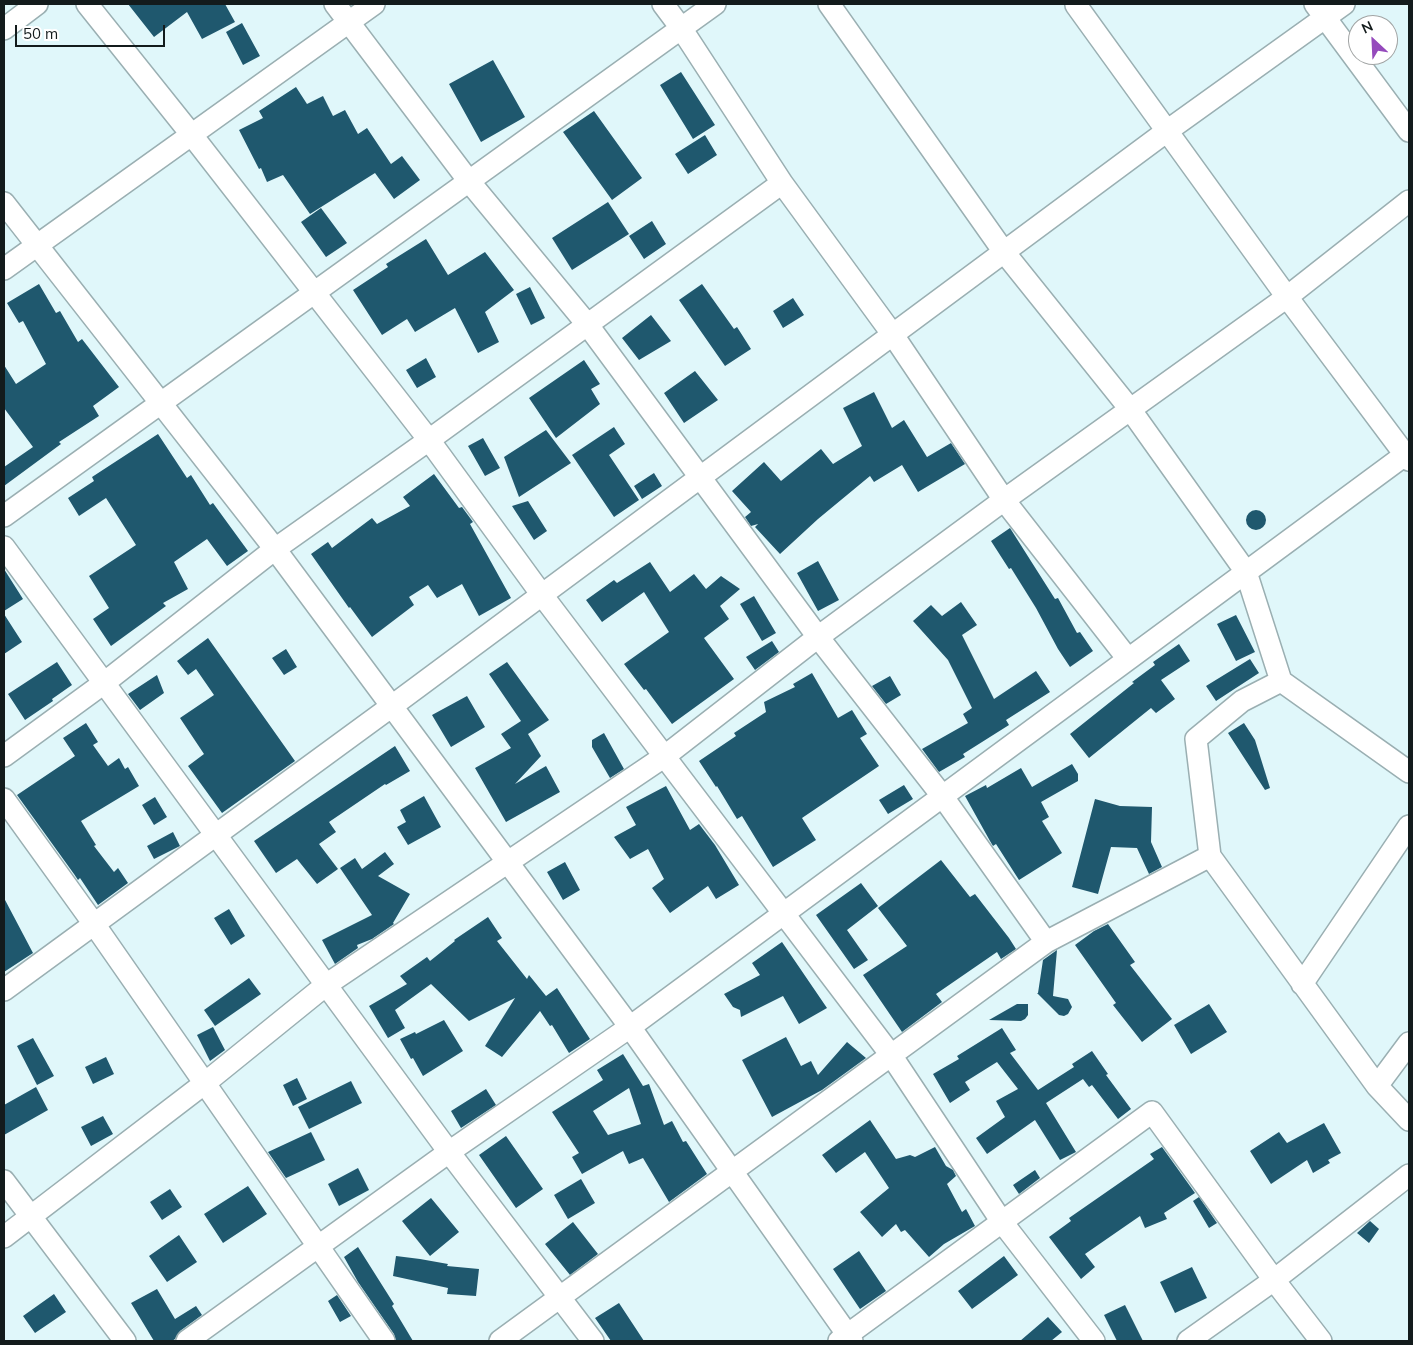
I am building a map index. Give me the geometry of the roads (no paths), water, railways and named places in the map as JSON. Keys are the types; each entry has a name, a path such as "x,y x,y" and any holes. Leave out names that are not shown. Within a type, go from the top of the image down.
{"street":[{"path":"4,28 37,4"},
{"path":"87,4 191,134 429,440 542,595 890,1055 1002,1222 1094,1341"},
{"path":"335,4 468,180 588,324 818,638 943,796 1046,942"},
{"path":"4,269 374,4"},
{"path":"663,4 681,28 782,183 893,335 1004,500 1128,659"},
{"path":"4,516 468,180 715,4"},
{"path":"830,4 1004,252 1130,409 1246,572 1281,681 1409,772"},
{"path":"4,990 392,706 1167,131 1320,10 1344,4"},
{"path":"187,1341 449,1152 630,1027 1246,572 1408,456 1287,297 1076,5"},
{"path":"1320,10 1409,131"},
{"path":"4,756 104,683 276,549 782,183"},
{"path":"4,1237 205,1083 326,985 664,756 818,638 1004,500 1287,297 1409,200"},
{"path":"4,203 276,549 508,862 630,1027 846,1339 1152,1112 1274,1280 1321,1341"},
{"path":"4,547 449,1152 593,1341"},
{"path":"1281,681 1242,701 1196,739 1210,856 1376,1086 1409,1120"},
{"path":"4,799 94,924 384,1341"},
{"path":"1302,984 1409,826"},
{"path":"500,1341 1046,942 1210,856"},
{"path":"1376,1086 1409,1043"},
{"path":"1188,1341 1274,1280 1409,1175"},
{"path":"4,1181 125,1341"}]}
